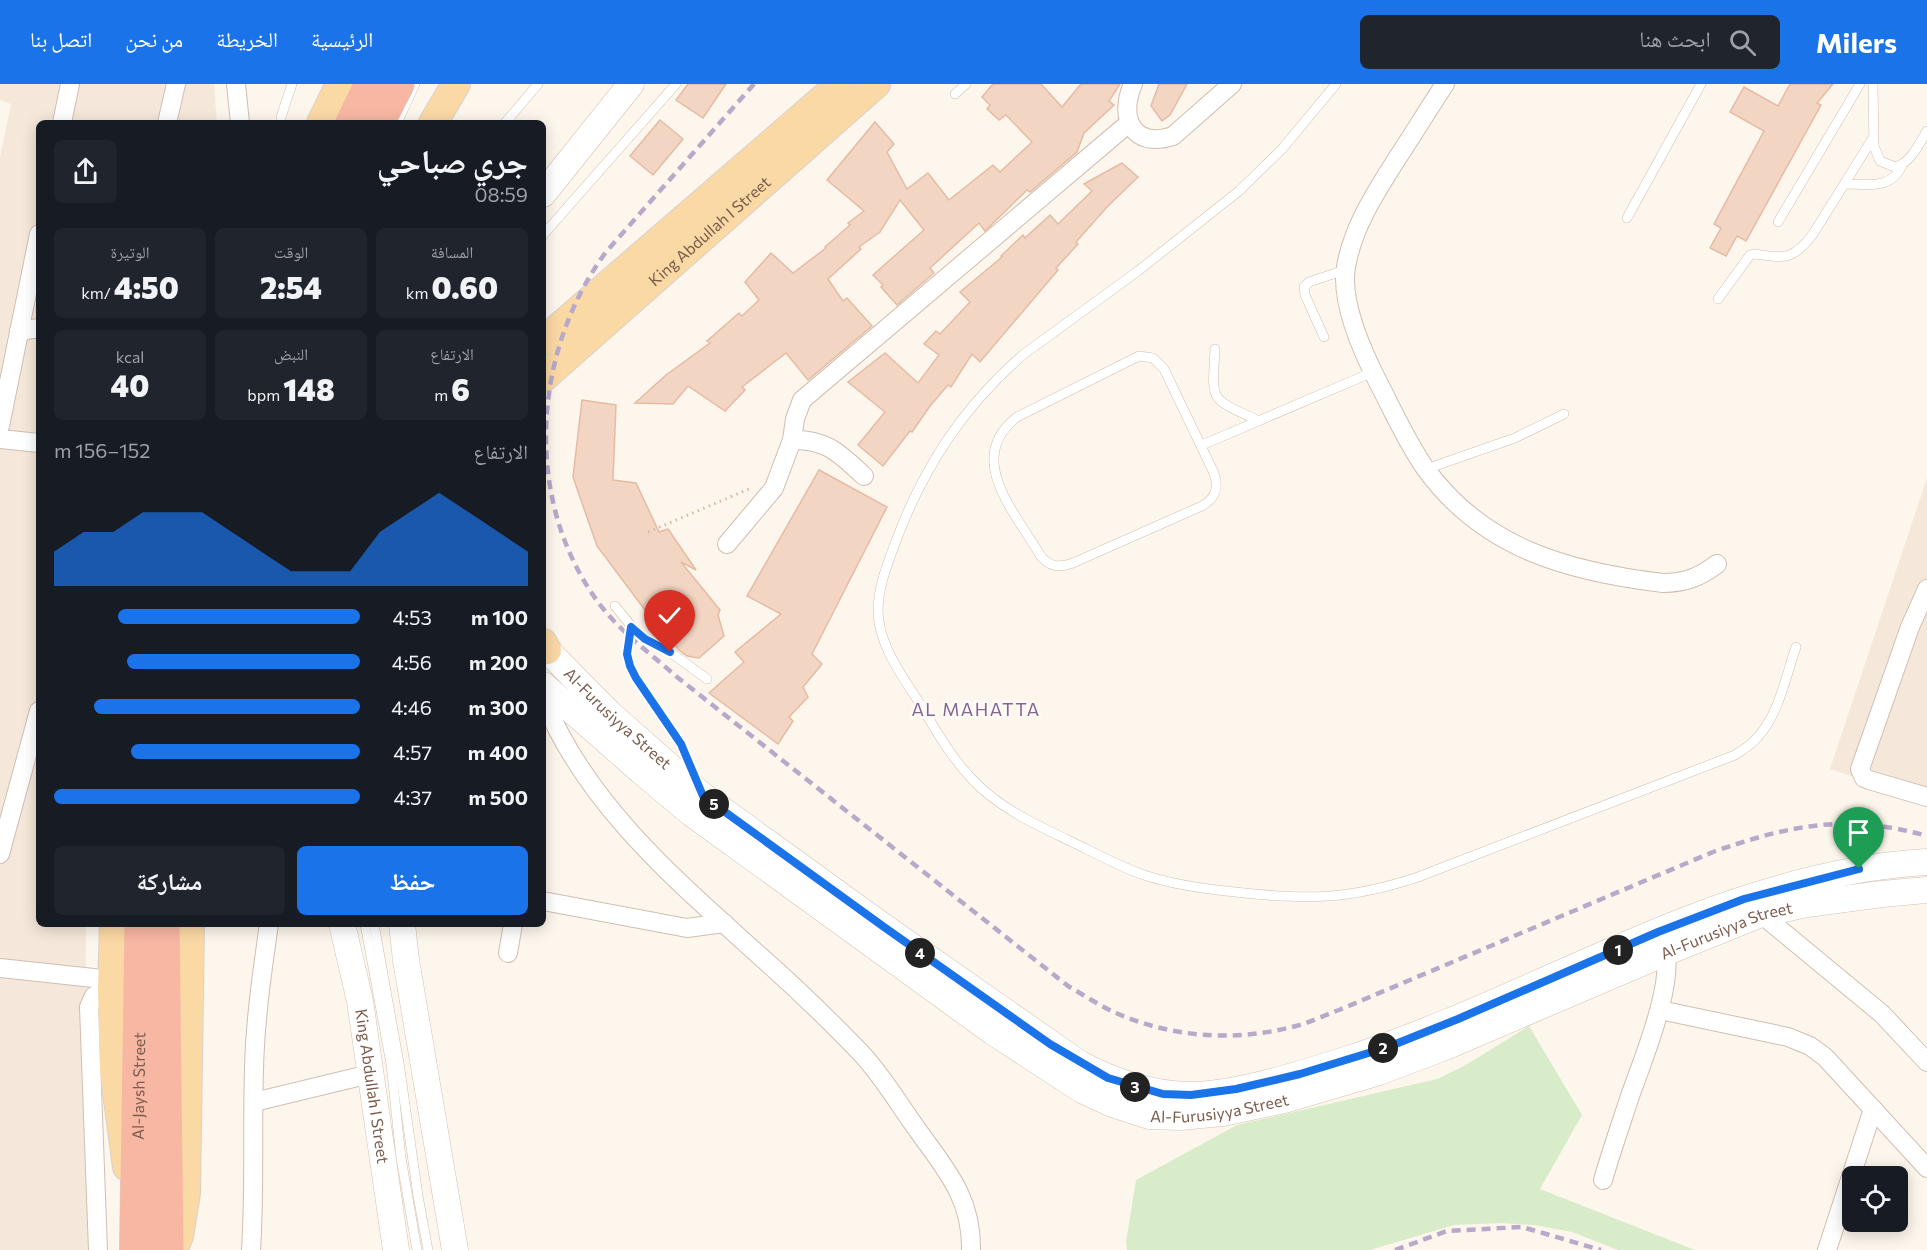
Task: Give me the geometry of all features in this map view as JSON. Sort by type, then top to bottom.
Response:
[{"type":"highway","points":[[353,120],[371,84]]},
{"type":"highway","points":[[380,120],[398,84]]},
{"type":"highway","name":"Al-Jaysh Street","points":[[136,1250],[127,1061],[141,927]]},
{"type":"highway","name":"Al-Jaysh Street","points":[[162,927],[127,1061],[167,1250]]},
{"type":"main road","points":[[322,120],[340,84]]},
{"type":"main road","points":[[435,120],[456,84]]},
{"type":"main road","points":[[546,190],[631,84]]},
{"type":"main road","name":"King Abdullah I Street","points":[[546,338],[840,84]]},
{"type":"main road","name":"King Abdullah I Street","points":[[546,375],[876,84]]},
{"type":"main road","name":"Al-Furusiyya Street","points":[[546,648],[609,713],[703,796],[884,927],[1058,1049],[1108,1078],[1163,1094],[1191,1095],[1236,1089],[1300,1074],[1388,1047],[1663,942],[1761,914],[1807,904],[1927,890]]},
{"type":"main road","name":"Al-Furusiyya Street","points":[[546,688],[691,813],[993,1032],[1082,1090],[1113,1104],[1149,1116],[1180,1117],[1223,1113],[1284,1100],[1379,1072],[1445,1047],[1663,942],[1744,899],[1859,869],[1927,862]]},
{"type":"main road","points":[[114,927],[112,984],[127,1061]]},
{"type":"main road","points":[[173,1250],[186,1193],[190,927]]},
{"type":"main road","name":"King Abdullah I Street","points":[[343,927],[360,1001],[396,1250]]},
{"type":"main road","points":[[402,927],[455,1250]]},
{"type":"street","points":[[63,120],[70,84]]},
{"type":"street","points":[[168,120],[176,84]]},
{"type":"street","points":[[236,84],[240,120]]},
{"type":"street","points":[[1133,84],[1127,98],[1126,111],[1129,123],[1137,133],[1148,139],[1161,140],[1173,136],[1232,84]]},
{"type":"street","points":[[1445,84],[1366,208],[1350,249],[1345,270],[1347,296],[1353,322],[1373,372],[1412,448],[1448,496],[1480,525],[1524,550],[1548,560],[1663,583],[1678,583],[1692,579],[1716,564]]},
{"type":"street","points":[[727,544],[766,498],[779,477],[792,440],[797,409],[810,394],[1129,123]]},
{"type":"street","points":[[0,426],[36,249]]},
{"type":"street","points":[[19,331],[36,328]]},
{"type":"street","points":[[0,439],[36,442]]},
{"type":"street","points":[[792,440],[808,440],[832,448],[864,476]]},
{"type":"street","points":[[1927,589],[1910,627],[1860,769],[1864,778],[1927,797]]},
{"type":"street","points":[[546,706],[569,750],[612,811],[661,865],[812,1005],[872,1066],[958,1188],[967,1215],[971,1250]]},
{"type":"street","points":[[0,854],[6,809],[36,720]]},
{"type":"street","points":[[546,902],[687,928],[724,923]]},
{"type":"street","points":[[1761,914],[1882,1014],[1927,1062]]},
{"type":"street","points":[[251,1250],[254,1206],[256,1017],[269,927]]},
{"type":"street","points":[[508,953],[512,927]]},
{"type":"street","points":[[1603,1180],[1660,1010],[1666,973],[1663,942]]},
{"type":"street","points":[[0,968],[112,984]]},
{"type":"street","points":[[1660,1010],[1788,1037],[1804,1043],[1825,1057],[1927,1168]]},
{"type":"street","points":[[98,1250],[127,1061]]},
{"type":"street","points":[[254,1102],[370,1074]]},
{"type":"street","points":[[1827,1250],[1873,1109]]},
{"type":"lane","points":[[281,117],[292,84]]},
{"type":"lane","points":[[387,120],[403,84]]},
{"type":"lane","points":[[398,120],[415,84]]},
{"type":"lane","points":[[508,120],[538,84]]},
{"type":"lane","points":[[546,232],[676,84]]},
{"type":"lane","points":[[955,94],[966,84]]},
{"type":"lane","points":[[1336,84],[1282,148],[1239,191],[1138,271],[1008,368],[977,401],[943,444],[914,494],[879,588],[878,614],[884,640],[896,664],[941,739],[959,764],[980,787],[1005,807],[1032,823],[1143,874],[1175,884],[1287,898],[1354,895],[1387,888],[1419,877],[1735,755],[1754,741],[1768,724],[1778,703],[1796,647]]},
{"type":"lane","points":[[1628,218],[1701,84]]},
{"type":"lane","points":[[1778,222],[1860,84]]},
{"type":"lane","points":[[1873,84],[1873,138],[1876,154],[1880,161],[1894,167],[1902,165]]},
{"type":"lane","points":[[1845,184],[1881,184],[1894,178],[1927,130]]},
{"type":"lane","points":[[1718,299],[1750,255],[1786,257],[1802,248],[1873,138]]},
{"type":"lane","points":[[1324,337],[1305,295],[1304,287],[1309,282],[1345,270]]},
{"type":"lane","points":[[1215,349],[1213,386],[1216,397],[1224,404],[1259,421]]},
{"type":"lane","points":[[1146,356],[1153,358],[1164,369],[1202,445],[1217,481],[1217,489],[1209,502],[1063,566],[1054,566],[1040,555],[997,482],[992,453],[1005,426],[1017,417],[1132,359],[1146,356]]},
{"type":"lane","points":[[1202,445],[1373,372]]},
{"type":"lane","points":[[1426,469],[1515,438],[1564,414]]},
{"type":"lane","points":[[615,606],[631,627],[645,639],[670,652],[707,679]]},
{"type":"lane","points":[[631,627],[627,654],[630,666],[681,744],[703,796]]},
{"type":"lane","points":[[365,927],[390,1055],[401,1158],[417,1250]]},
{"type":"lane","points":[[375,927],[399,1063],[428,1250]]},
{"type":"path","points":[[648,532],[779,477]]},
{"type":"shaded area","points":[[0,84],[214,84],[217,120],[36,120],[36,927],[86,927],[85,1113],[90,1250],[0,1250],[0,158],[11,104],[0,100]]},
{"type":"shaded area","points":[[1927,478],[1927,801],[1830,769]]},
{"type":"green space","points":[[1529,1026],[1582,1115],[1540,1189],[1695,1250],[1618,1250],[1572,1232],[1534,1225],[1501,1223],[1454,1225],[1370,1250],[1127,1250],[1126,1242],[1136,1180],[1237,1125],[1437,1079],[1464,1066]]},
{"type":"building","points":[[688,84],[726,84],[703,118],[676,100]]},
{"type":"building","points":[[993,84],[1041,84],[1062,107],[1081,84],[1120,84],[1109,101],[1114,105],[1084,133],[1077,152],[1030,192],[1027,190],[985,231],[979,223],[930,268],[934,273],[897,305],[873,275],[924,230],[900,200],[880,232],[859,247],[861,249],[828,279],[843,301],[847,298],[872,326],[808,380],[786,353],[742,387],[745,390],[725,411],[688,386],[673,404],[635,403],[666,375],[710,343],[707,341],[739,313],[742,316],[759,300],[745,282],[771,253],[793,273],[826,248],[850,225],[848,223],[864,211],[827,180],[875,122],[894,144],[887,152],[907,189],[928,173],[949,200],[993,165],[1000,172],[1032,142],[1006,115],[999,120],[987,109],[990,105],[982,97]]},
{"type":"building","points":[[1159,84],[1187,84],[1170,115],[1162,121],[1151,106]]},
{"type":"building","points":[[1790,84],[1833,84],[1817,103],[1821,105],[1746,241],[1737,236],[1726,256],[1710,248],[1721,228],[1714,224],[1764,131],[1730,112],[1744,87],[1778,106]]},
{"type":"building","points":[[660,120],[683,139],[653,175],[630,156]]},
{"type":"building","points":[[1122,163],[1138,177],[1076,242],[1078,244],[1056,268],[1058,270],[980,362],[972,354],[951,387],[948,385],[883,466],[858,445],[885,412],[848,382],[885,353],[918,383],[939,355],[924,344],[936,331],[940,334],[970,302],[960,292],[1002,257],[1023,235],[1025,238],[1050,215],[1058,224],[1092,191],[1084,184]]},
{"type":"building","points":[[582,400],[616,405],[613,480],[636,483],[659,532],[668,529],[696,570],[681,562],[720,610],[718,615],[724,636],[699,658],[687,656],[679,650],[653,612],[648,614],[597,546],[573,477]]},
{"type":"building","points":[[819,470],[887,507],[812,654],[822,664],[803,687],[808,697],[789,717],[793,721],[778,744],[709,693],[744,662],[735,652],[781,614],[747,596]]},
{"type":"railway","points":[[754,84],[606,252],[581,292],[563,335],[551,380],[546,426],[548,473],[557,518],[574,562],[606,613],[625,632],[677,677],[1068,986],[1116,1013],[1160,1028],[1228,1036],[1273,1031],[1302,1024],[1339,1010],[1713,852],[1741,843],[1793,829],[1844,824],[1871,825],[1927,836]]},
{"type":"railway","points":[[1395,1250],[1447,1231],[1522,1227],[1601,1250]]},
{"type":"district","name":"AL MAHATTA","points":[[976,710]]},
{"type":"route","points":[[670,652],[645,639],[631,627],[627,646],[630,666],[681,744],[703,796],[884,927],[1080,1064],[1130,1086],[1163,1094],[1191,1095],[1236,1089],[1300,1074],[1388,1047],[1658,932],[1744,899],[1859,869]]}]
